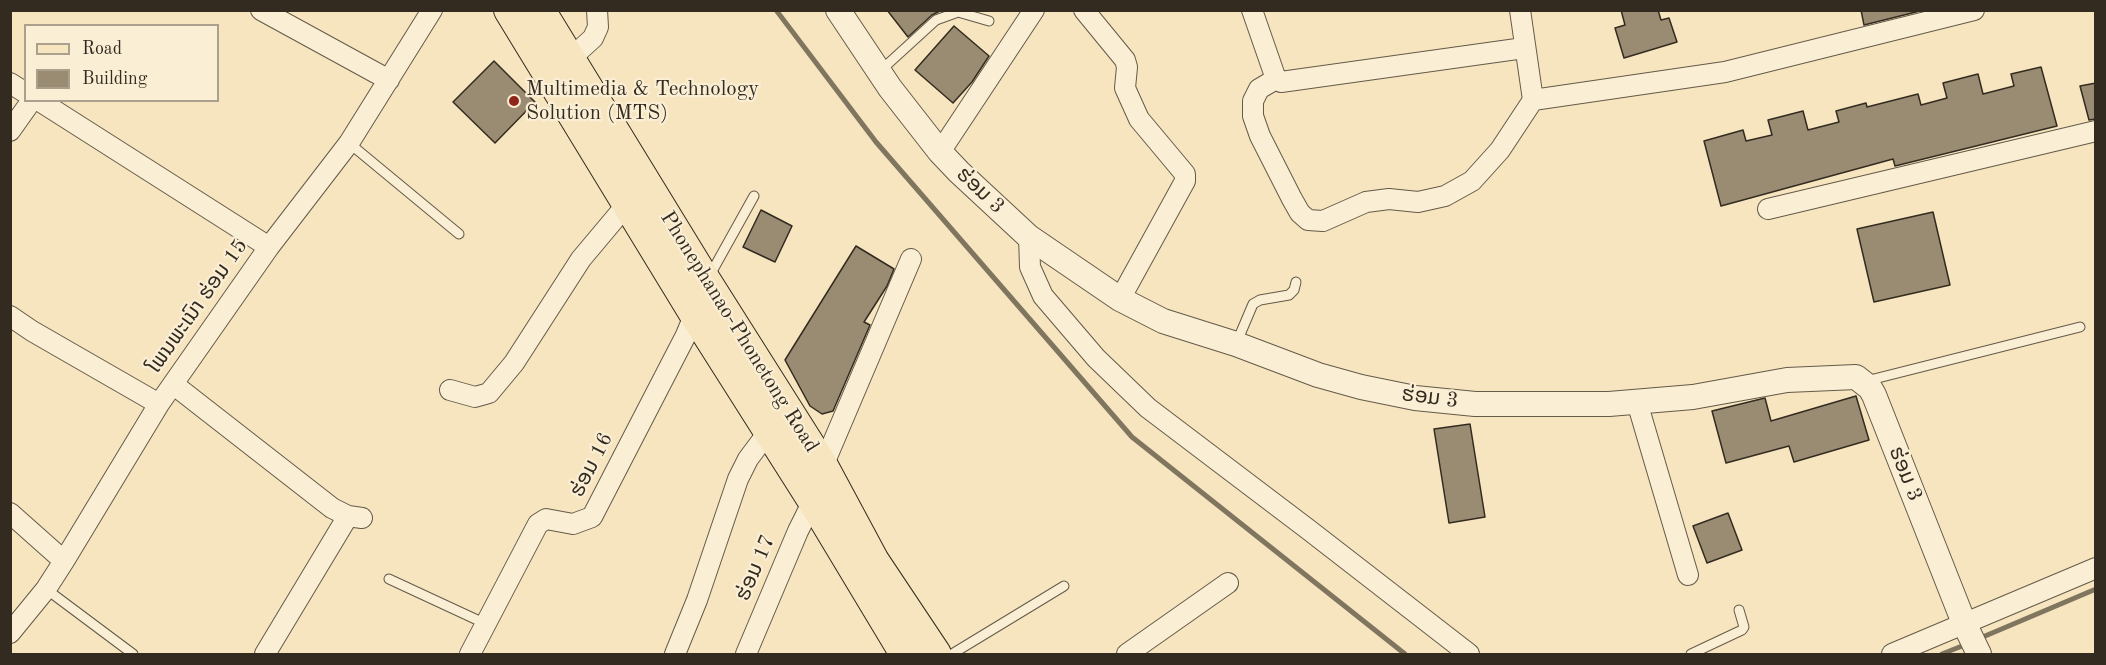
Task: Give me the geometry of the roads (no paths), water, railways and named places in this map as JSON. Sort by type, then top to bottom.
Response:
[{"type":"main road","name":"Phonephanao-Phonetong Road","points":[[509,10],[694,315],[813,501],[936,654]]},
{"type":"main road","name":"Phonephanao-Phonetong Road","points":[[540,10],[706,281],[823,466],[905,654]]},
{"type":"street","points":[[261,10],[389,80]]},
{"type":"street","name":"ໂພນພະເນົາ ຮ່ອມ 15","points":[[10,633],[46,589],[159,404],[269,247],[349,143],[432,10]]},
{"type":"street","points":[[570,59],[592,38],[598,27],[597,10]]},
{"type":"street","name":"ຮ່ອມ 3","points":[[838,10],[879,73],[940,152],[959,172],[1029,237],[1120,299],[1163,321],[1236,344],[1318,375],[1415,398],[1475,404],[1609,404],[1693,398],[1787,380],[1856,376],[1874,394],[1966,627],[1979,654]]},
{"type":"street","points":[[940,152],[1034,10]]},
{"type":"street","points":[[1084,10],[1125,60],[1127,67],[1125,88],[1138,119],[1185,174],[1185,181],[1120,299]]},
{"type":"street","points":[[1252,10],[1276,79],[1281,82],[1524,48]]},
{"type":"street","points":[[1276,79],[1259,89],[1253,101],[1253,116],[1260,136],[1292,199],[1300,213],[1308,220],[1323,221],[1365,202],[1389,199],[1418,202],[1445,196],[1472,181],[1500,150],[1533,100],[1520,10]]},
{"type":"street","points":[[1533,100],[1725,72],[1974,10]]},
{"type":"street","points":[[10,83],[24,92]]},
{"type":"street","points":[[10,131],[31,102]]},
{"type":"street","points":[[41,102],[269,247]]},
{"type":"street","points":[[1768,209],[2096,131]]},
{"type":"street","points":[[450,390],[475,397],[489,393],[514,363],[581,259],[628,203]]},
{"type":"street","points":[[1029,237],[1030,267],[1043,296],[1096,358],[1148,408],[1469,654]]},
{"type":"street","points":[[823,466],[911,259]]},
{"type":"street","name":"ຮ່ອມ 16","points":[[470,654],[538,524],[546,519],[573,524],[592,517],[694,315],[706,281]]},
{"type":"street","points":[[10,316],[159,404]]},
{"type":"street","points":[[173,384],[332,508],[355,517],[265,654]]},
{"type":"street","points":[[1637,402],[1688,575]]},
{"type":"street","points":[[675,654],[697,600],[738,479],[748,459],[769,431]]},
{"type":"street","name":"ຮ່ອມ 17","points":[[746,654],[813,501]]},
{"type":"street","points":[[10,513],[64,561]]},
{"type":"street","points":[[1892,654],[1966,627],[2096,568]]},
{"type":"street","points":[[1127,654],[1228,583]]},
{"type":"lane","points":[[879,73],[936,20],[958,12],[989,21]]},
{"type":"lane","points":[[349,143],[459,234]]},
{"type":"lane","points":[[706,281],[754,196]]},
{"type":"lane","points":[[1236,344],[1252,304],[1260,300],[1289,295],[1294,290],[1296,282]]},
{"type":"lane","points":[[1864,382],[2080,327]]},
{"type":"lane","points":[[389,579],[486,624]]},
{"type":"lane","points":[[952,654],[1064,586]]},
{"type":"lane","points":[[46,589],[133,654]]},
{"type":"lane","points":[[1691,654],[1742,630],[1744,627],[1739,610]]},
{"type":"waterway","points":[[776,10],[876,142],[1132,437],[1405,654]]},
{"type":"waterway","points":[[1978,639],[2096,589]]},
{"type":"waterway","points":[[1942,654],[1967,644]]},
{"type":"place","name":"Multimedia & Technology Solution (MTS)","points":[[514,101]]}]
